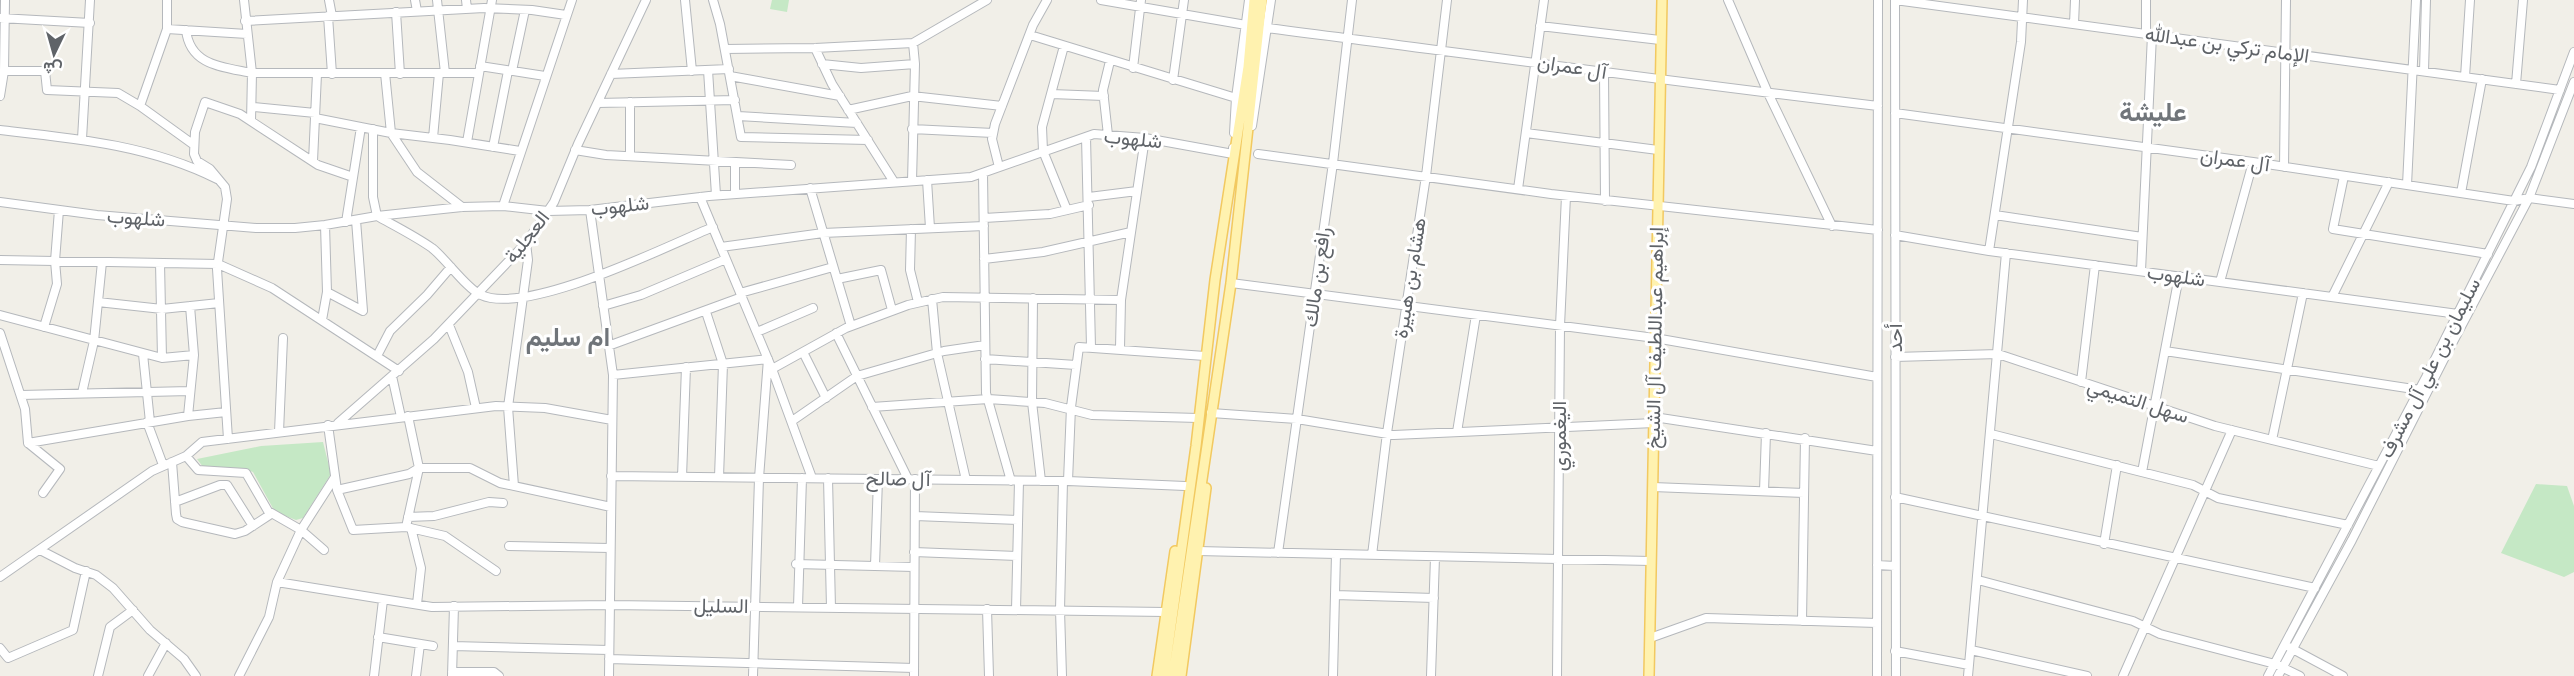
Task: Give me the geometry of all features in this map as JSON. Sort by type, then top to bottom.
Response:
[{"type":"main road","points":[[1181,676],[1209,465],[1211,413],[1231,283],[1247,151],[1254,0]]},
{"type":"main road","points":[[1157,676],[1191,442],[1198,418],[1233,154],[1252,68],[1262,0]]},
{"type":"main road","name":"إبراهيم عبداللطيف آل الشيخ","points":[[1649,676],[1662,0]]},
{"type":"main road","points":[[1164,676],[1201,446],[1211,413]]},
{"type":"main road","points":[[1173,676],[1201,446],[1198,418]]},
{"type":"street","points":[[0,96],[4,70],[5,0]]},
{"type":"street","points":[[82,139],[90,0]]},
{"type":"street","points":[[140,106],[167,28],[167,0]]},
{"type":"street","points":[[244,0],[252,73],[251,121]]},
{"type":"street","points":[[329,0],[332,74]]},
{"type":"street","points":[[416,0],[417,11]]},
{"type":"street","points":[[433,138],[442,73],[436,0]]},
{"type":"street","points":[[466,0],[467,9]]},
{"type":"street","points":[[503,206],[572,0]]},
{"type":"street","name":"العجلية","points":[[337,424],[448,325],[526,243],[554,202],[575,150],[646,0]]},
{"type":"street","points":[[685,0],[692,71]]},
{"type":"street","points":[[713,0],[730,72],[741,137],[867,140]]},
{"type":"street","points":[[725,49],[814,48],[913,43],[987,0]]},
{"type":"street","points":[[999,167],[992,139],[993,132],[1030,35],[1047,0]]},
{"type":"street","points":[[1101,0],[1141,3],[1183,14],[1246,25]]},
{"type":"street","points":[[1173,80],[1184,0]]},
{"type":"street","points":[[1233,154],[1236,98],[1249,0]]},
{"type":"street","points":[[1247,151],[1257,99],[1270,0]]},
{"type":"street","name":"رافع بن مالك","points":[[1278,553],[1333,163],[1352,0]]},
{"type":"street","name":"هشام بن هبيرة","points":[[1372,555],[1387,433],[1426,176],[1447,0]]},
{"type":"street","points":[[1518,189],[1544,0]]},
{"type":"street","points":[[1728,0],[1768,93],[1832,226]]},
{"type":"street","name":"أحد","points":[[1877,676],[1878,0]]},
{"type":"street","name":"أحد","points":[[1895,0],[1896,676]]},
{"type":"street","name":"الإمام تركي بن عبدالله","points":[[1895,0],[1955,4],[2024,18],[2560,90]]},
{"type":"street","points":[[1989,251],[2024,18],[2023,0]]},
{"type":"street","points":[[2074,24],[2075,0]]},
{"type":"street","points":[[2141,271],[2149,34],[2146,0]]},
{"type":"street","points":[[2284,166],[2286,0]]},
{"type":"street","points":[[2407,185],[2416,0]]},
{"type":"street","points":[[2424,71],[2426,0]]},
{"type":"street","points":[[2465,77],[2470,0]]},
{"type":"street","points":[[2516,84],[2523,0]]},
{"type":"street","points":[[1133,68],[1141,3]]},
{"type":"street","points":[[245,21],[467,9],[491,4],[566,15]]},
{"type":"street","points":[[467,142],[491,4]]},
{"type":"street","points":[[493,147],[525,10]]},
{"type":"street","points":[[396,12],[400,74]]},
{"type":"street","points":[[3,18],[90,23]]},
{"type":"street","points":[[1540,26],[1660,40]]},
{"type":"street","points":[[167,28],[247,34]]},
{"type":"street","name":"آل عمران","points":[[1267,28],[1535,62],[1660,81],[1878,106]]},
{"type":"street","points":[[186,30],[187,41],[197,58],[221,67],[252,73],[400,74],[479,70],[510,71],[545,76]]},
{"type":"street","points":[[1030,35],[1236,98]]},
{"type":"street","points":[[912,181],[912,96],[915,64],[913,43]]},
{"type":"street","points":[[1064,46],[1042,127],[1042,151],[1067,210]]},
{"type":"street","points":[[814,48],[848,110],[894,182]]},
{"type":"street","name":"سليمان بن علي آل مشرف","points":[[2289,647],[2315,588],[2420,390],[2531,167],[2574,52]]},
{"type":"street","points":[[1108,135],[1103,90],[1110,61]]},
{"type":"street","points":[[822,64],[861,68],[915,64]]},
{"type":"street","points":[[4,70],[45,72],[47,90],[118,93],[194,145]]},
{"type":"street","points":[[611,74],[708,70],[730,72],[840,96]]},
{"type":"street","points":[[708,70],[716,161],[716,195]]},
{"type":"street","points":[[1604,72],[1605,201]]},
{"type":"street","points":[[313,161],[317,74]]},
{"type":"street","points":[[385,74],[391,133],[417,172],[462,207]]},
{"type":"street","points":[[2461,193],[2482,79]]},
{"type":"street","name":"سليمان بن علي آل مشرف","points":[[2268,676],[2279,665],[2352,540],[2529,198],[2574,82]]},
{"type":"street","points":[[1051,94],[1104,96]]},
{"type":"street","points":[[848,110],[912,96],[1002,106]]},
{"type":"street","points":[[597,103],[735,100]]},
{"type":"street","points":[[228,439],[218,264],[227,199],[225,187],[210,169],[197,161],[194,154],[195,132],[205,102],[240,114],[318,165],[353,177]]},
{"type":"street","points":[[630,102],[630,156]]},
{"type":"street","points":[[252,107],[315,115],[391,133],[520,151]]},
{"type":"street","name":"آل عمران","points":[[1895,113],[2284,166],[2514,201],[2529,198],[2574,204]]},
{"type":"street","points":[[738,117],[857,123]]},
{"type":"street","points":[[346,222],[361,127]]},
{"type":"street","points":[[373,129],[373,197],[377,216],[431,248],[479,294],[498,301],[522,298],[599,277],[713,227]]},
{"type":"street","points":[[912,129],[993,132]]},
{"type":"street","points":[[0,130],[82,139],[163,158],[220,181]]},
{"type":"street","points":[[1526,132],[1658,150]]},
{"type":"street","name":"شلهوب","points":[[0,202],[97,215],[286,228],[462,207],[503,206],[548,211],[590,210],[716,195],[971,177],[1094,134],[1145,138],[1233,154]]},
{"type":"street","points":[[1086,137],[1091,347]]},
{"type":"street","points":[[1120,348],[1121,300],[1145,138]]},
{"type":"street","points":[[575,150],[630,156],[791,165]]},
{"type":"street","points":[[1258,154],[1605,201],[1878,230]]},
{"type":"street","points":[[735,162],[735,194]]},
{"type":"street","points":[[2220,282],[2253,162]]},
{"type":"street","points":[[983,173],[985,359],[988,399],[1015,481],[1018,520],[1016,610]]},
{"type":"street","points":[[2344,176],[2333,229],[2488,254]]},
{"type":"street","points":[[927,180],[930,228]]},
{"type":"street","points":[[2332,297],[2389,182]]},
{"type":"street","points":[[810,188],[851,326]]},
{"type":"street","points":[[721,247],[823,233],[930,228],[1050,214],[1089,201],[1137,191]]},
{"type":"street","name":"اليغموري","points":[[1557,676],[1560,326],[1566,196]]},
{"type":"street","points":[[700,197],[772,369],[812,478]]},
{"type":"street","points":[[44,327],[57,284],[55,261],[59,210]]},
{"type":"street","points":[[590,210],[612,375],[609,676]]},
{"type":"street","points":[[1995,215],[2142,237]]},
{"type":"street","points":[[327,292],[363,311],[356,220]]},
{"type":"street","points":[[322,320],[327,292],[325,225]]},
{"type":"street","points":[[911,229],[910,270],[918,302]]},
{"type":"street","points":[[984,259],[1043,252],[1131,232]]},
{"type":"street","name":"شلهوب","points":[[1895,235],[1989,251],[2458,314]]},
{"type":"street","points":[[514,486],[508,407],[528,260],[526,243]]},
{"type":"street","points":[[1968,676],[2007,253]]},
{"type":"street","points":[[603,306],[641,295],[726,259]]},
{"type":"street","points":[[0,260],[218,264],[261,281],[377,356],[395,374],[419,468],[408,517],[408,527],[421,568],[417,604]]},
{"type":"street","points":[[82,393],[94,341],[102,262]]},
{"type":"street","points":[[160,263],[162,358]]},
{"type":"street","points":[[2081,382],[2096,265]]},
{"type":"street","points":[[377,356],[390,331],[427,295],[451,267]]},
{"type":"street","points":[[608,346],[706,312],[741,295],[833,267]]},
{"type":"street","points":[[837,279],[881,270],[892,310]]},
{"type":"street","points":[[2142,472],[2179,276]]},
{"type":"street","points":[[1231,283],[1655,338],[1877,377]]},
{"type":"street","points":[[2272,440],[2303,293]]},
{"type":"street","points":[[772,369],[851,326],[892,310],[932,299],[985,297],[1121,300]]},
{"type":"street","points":[[1034,298],[1032,402],[1041,481]]},
{"type":"street","points":[[932,299],[937,353],[966,480]]},
{"type":"street","points":[[98,302],[162,309],[219,303]]},
{"type":"street","points":[[188,416],[194,355],[190,306]]},
{"type":"street","points":[[757,332],[813,308]]},
{"type":"street","points":[[706,312],[723,364],[719,477]]},
{"type":"street","points":[[0,315],[162,358],[194,355]]},
{"type":"street","points":[[1457,432],[1476,315]]},
{"type":"street","points":[[448,325],[468,372],[476,408]]},
{"type":"street","points":[[0,333],[21,395],[28,443],[60,469],[43,493]]},
{"type":"street","points":[[609,659],[914,672],[915,516],[911,479],[836,333]]},
{"type":"street","points":[[279,432],[283,338]]},
{"type":"street","points":[[792,421],[857,376],[937,353],[985,345]]},
{"type":"street","points":[[1062,676],[1060,610],[1065,481],[1079,347],[1120,348],[1206,356]]},
{"type":"street","points":[[2165,351],[2420,390]]},
{"type":"street","points":[[802,352],[826,398]]},
{"type":"street","points":[[143,354],[148,422],[162,465]]},
{"type":"street","name":"سهل التميمي","points":[[1895,357],[1998,354],[2154,407],[2232,430],[2379,466]]},
{"type":"street","points":[[612,375],[768,359]]},
{"type":"street","points":[[753,676],[759,478],[768,359]]},
{"type":"street","points":[[985,359],[1076,365]]},
{"type":"street","points":[[682,477],[686,367]]},
{"type":"street","points":[[21,395],[190,391]]},
{"type":"street","points":[[872,407],[988,399],[1032,402],[1071,408],[1092,415],[1198,418]]},
{"type":"street","points":[[0,577],[162,465],[186,456],[202,442],[476,408],[545,408],[612,420]]},
{"type":"street","points":[[28,443],[148,422],[226,412]]},
{"type":"street","points":[[1211,413],[1297,419],[1387,433],[1559,428],[1654,420],[1805,438],[1877,451]]},
{"type":"street","points":[[328,425],[337,490],[354,530],[408,527],[446,536],[496,571]]},
{"type":"street","points":[[2123,676],[2232,430]]},
{"type":"street","points":[[1764,491],[1766,433]]},
{"type":"street","points":[[1991,434],[2193,485],[2218,498],[2348,525]]},
{"type":"street","points":[[1802,621],[1805,438]]},
{"type":"street","points":[[186,456],[198,470],[246,473],[271,514],[301,530],[324,550]]},
{"type":"street","points":[[172,462],[177,519],[235,534],[271,514]]},
{"type":"street","points":[[2104,543],[2117,465]]},
{"type":"street","points":[[337,490],[409,474],[419,468],[470,468],[500,483],[611,507]]},
{"type":"street","name":"آل صالح","points":[[611,476],[1065,481],[1185,486]]},
{"type":"street","points":[[239,676],[269,616],[277,582],[301,530],[335,477]]},
{"type":"street","points":[[798,607],[802,478]]},
{"type":"street","points":[[828,478],[831,608]]},
{"type":"street","points":[[875,566],[878,479]]},
{"type":"street","points":[[175,502],[220,485],[227,485],[253,526]]},
{"type":"street","points":[[1653,487],[1804,493]]},
{"type":"street","points":[[1895,497],[2315,588]]},
{"type":"street","points":[[408,517],[434,516],[489,501],[503,503]]},
{"type":"street","points":[[915,516],[1018,520]]},
{"type":"street","points":[[509,546],[610,548]]},
{"type":"street","points":[[40,550],[96,575],[113,588],[184,659],[196,676]]},
{"type":"street","points":[[1198,551],[1651,561]]},
{"type":"street","points":[[914,552],[1017,556]]},
{"type":"street","points":[[1333,676],[1336,554]]},
{"type":"street","points":[[1431,676],[1435,557]]},
{"type":"street","points":[[798,564],[914,567]]},
{"type":"street","points":[[1877,565],[1895,566]]},
{"type":"street","points":[[0,648],[8,658],[73,630],[86,571]]},
{"type":"street","points":[[1978,580],[2117,616],[2169,637],[2279,665],[2300,676]]},
{"type":"street","name":"السليل","points":[[277,582],[383,600],[454,606],[610,605],[1166,612]]},
{"type":"street","points":[[1335,595],[1434,598]]},
{"type":"street","points":[[374,676],[383,600]]},
{"type":"street","points":[[454,606],[452,674],[494,672],[499,676]]},
{"type":"street","points":[[987,609],[989,676]]},
{"type":"street","points":[[98,676],[110,627],[133,610]]},
{"type":"street","points":[[1650,638],[1706,618],[1877,623]]},
{"type":"street","points":[[378,638],[433,646]]},
{"type":"street","points":[[148,676],[166,643]]},
{"type":"street","points":[[416,676],[420,644]]},
{"type":"street","points":[[453,646],[609,650]]},
{"type":"street","points":[[2289,647],[2343,676]]},
{"type":"street","points":[[1971,650],[2087,676]]},
{"type":"street","points":[[1896,651],[1969,665]]},
{"type":"street","name":"سليمان بن علي آل مشرف","points":[[2278,676],[2279,665]]},
{"type":"green space","points":[[772,0],[789,0],[787,12],[770,9]]},
{"type":"green space","points":[[323,442],[331,474],[303,518],[296,520],[275,512],[253,472],[241,468],[203,467],[197,459],[261,446]]},
{"type":"green space","points":[[2536,484],[2567,486],[2574,506],[2574,572],[2564,577],[2501,553]]},
{"type":"district","name":"عليشة","points":[[2153,112]]},
{"type":"district","name":"ام سليم","points":[[568,337]]}]
